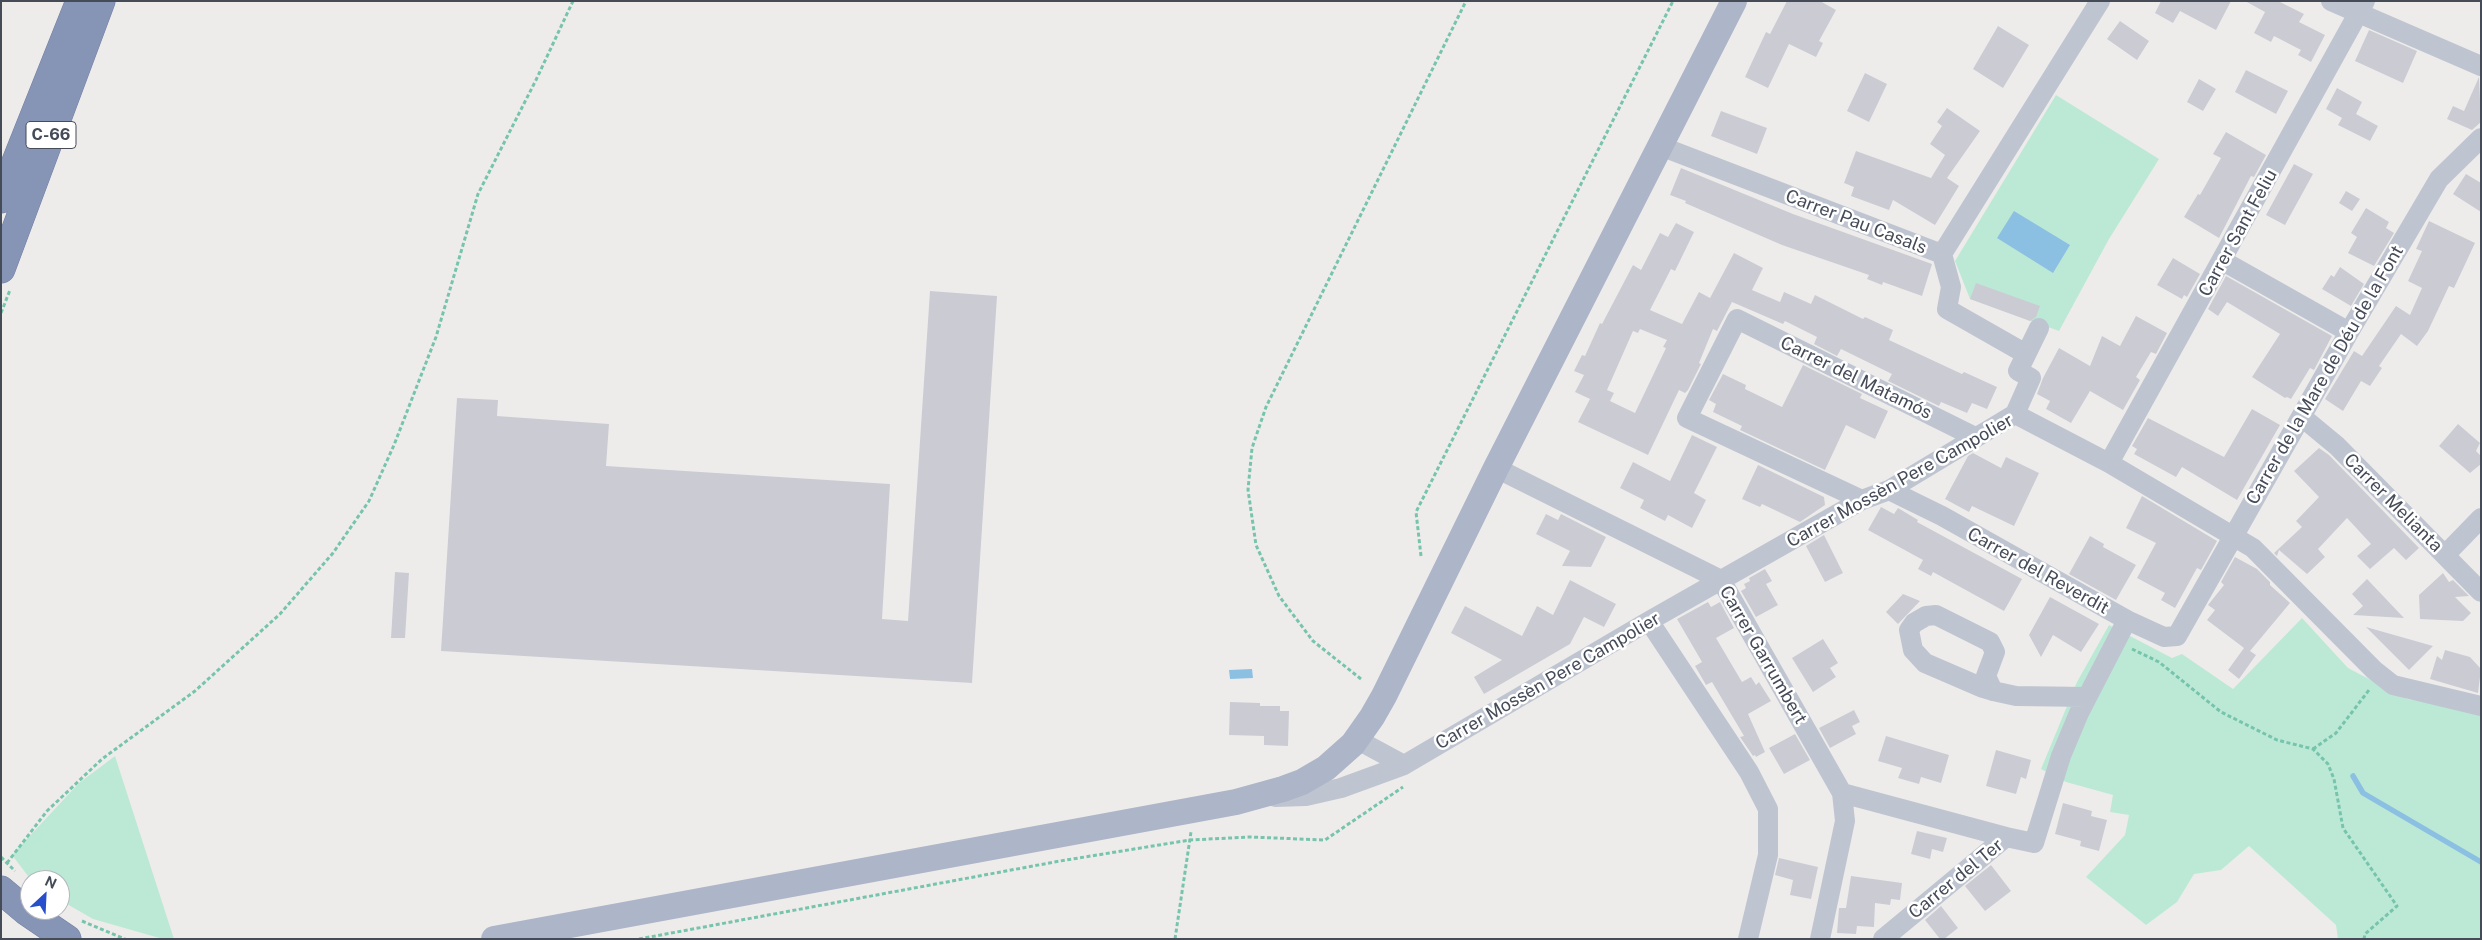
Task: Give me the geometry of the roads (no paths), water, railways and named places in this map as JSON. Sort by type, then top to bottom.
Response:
[{"type":"highway","name":"C-66","points":[[1,199],[80,1]]},
{"type":"highway","name":"C-66","points":[[1,269],[101,1]]},
{"type":"highway","points":[[1,890],[26,911],[70,927]]},
{"type":"main road","points":[[494,939],[1255,798],[1302,782],[1326,768],[1356,739],[1384,696],[1496,468],[1734,1]]},
{"type":"street","name":"Carrer Pau Casals","points":[[1660,146],[1942,254],[2100,1]]},
{"type":"street","points":[[2331,1],[2362,7],[2481,66]]},
{"type":"street","name":"Carrer Sant Feliu","points":[[2110,463],[2362,7]]},
{"type":"street","name":"Carrer de la Mare de Déu de la Font","points":[[2185,624],[2348,332],[2439,179],[2481,138]]},
{"type":"street","points":[[1942,254],[1951,287],[1947,309],[2026,354]]},
{"type":"street","points":[[2223,261],[2348,332]]},
{"type":"street","name":"Carrer del Matamós","points":[[1862,500],[1687,418],[1737,319],[1975,437]]},
{"type":"street","points":[[2016,414],[2031,378],[2018,371],[2039,328]]},
{"type":"street","name":"Carrer Mossèn Pere Campolier","points":[[1255,798],[1306,796],[1353,784],[1404,765],[1721,580],[1862,500],[1889,490],[2016,414],[2110,463],[2253,548],[2388,681],[2408,689],[2481,706]]},
{"type":"street","name":"Carrer Melianta","points":[[2302,417],[2337,446],[2481,592]]},
{"type":"street","name":"Carrer Garrumbert","points":[[1496,468],[1721,580],[1842,793],[1845,821],[1820,939]]},
{"type":"street","name":"Carrer del Reverdit","points":[[1889,490],[1942,516],[2127,620],[2164,637],[2177,636],[2185,624]]},
{"type":"street","points":[[2445,555],[2481,518]]},
{"type":"street","points":[[1993,691],[1986,676],[1995,652],[1990,642],[1936,615],[1926,616],[1914,623],[1909,630],[1913,650],[1925,662],[1993,691],[2016,696],[2087,697],[2127,620]]},
{"type":"street","points":[[1650,621],[1749,772],[1768,809],[1768,855],[1748,939]]},
{"type":"street","name":"Carrer del Ter","points":[[1883,939],[2006,837],[2034,843],[2061,756],[2087,697]]},
{"type":"street","points":[[1356,739],[1404,765]]},
{"type":"street","points":[[1336,759],[1353,784]]},
{"type":"street","points":[[1842,793],[2006,837]]},
{"type":"water","points":[[2014,211],[2070,245],[2053,273],[1997,238]]},
{"type":"water","points":[[1252,669],[1253,678],[1230,679],[1229,670]]},
{"type":"waterway","points":[[2353,776],[2363,793],[2481,862]]}]
